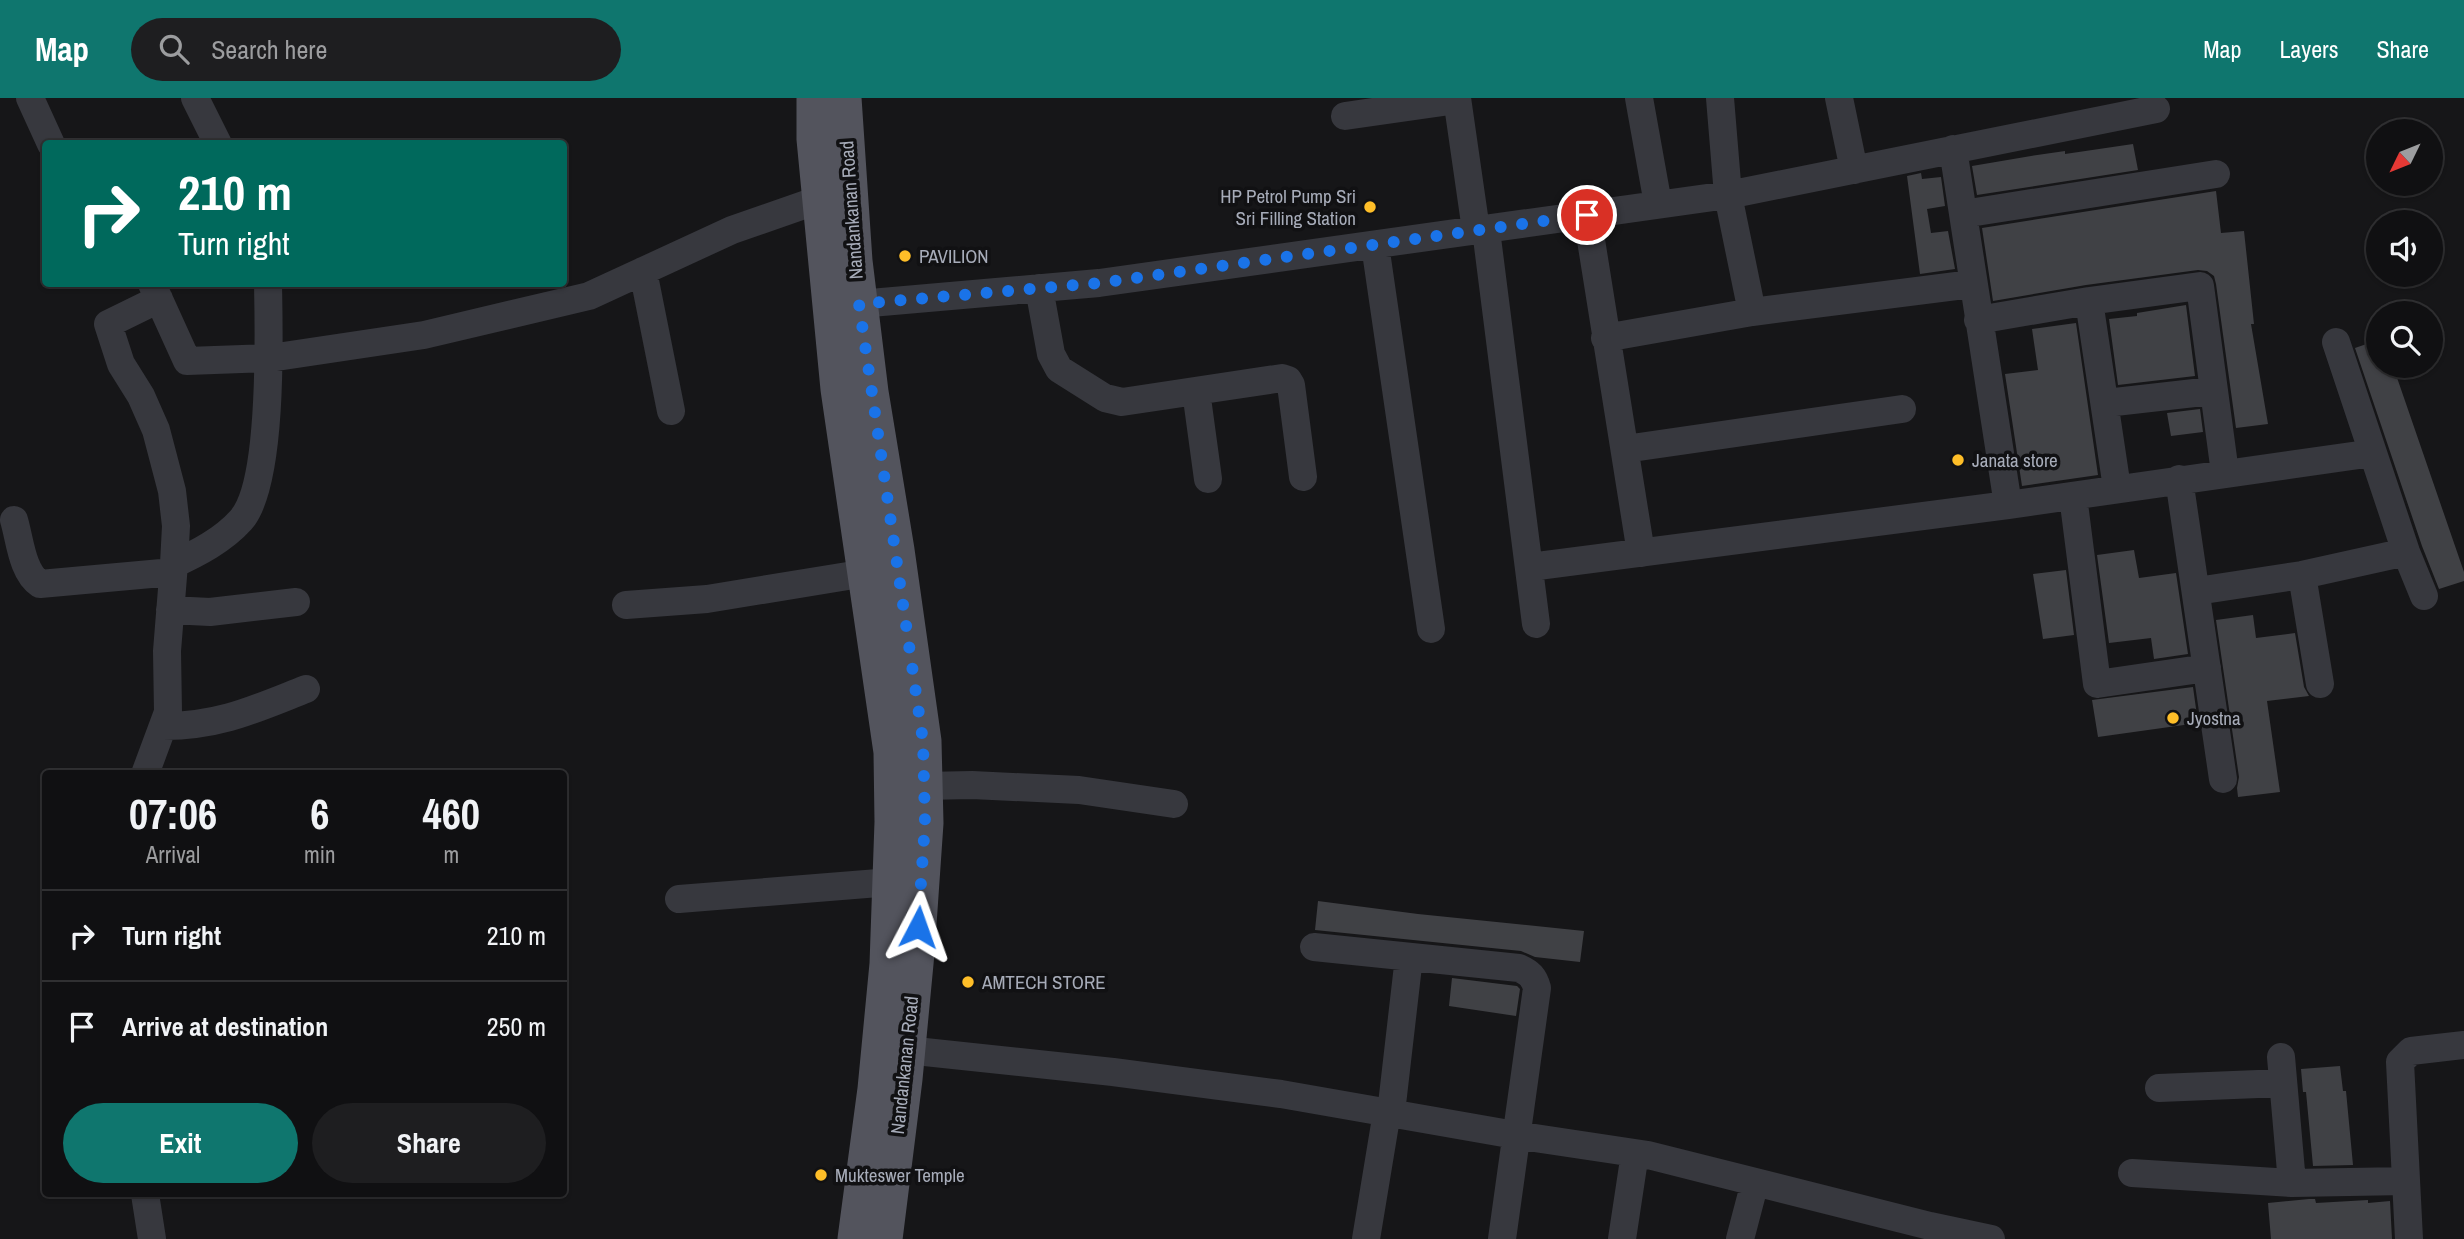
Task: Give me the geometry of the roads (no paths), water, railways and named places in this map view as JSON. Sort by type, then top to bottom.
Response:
[{"type":"main road","name":"Nandankanan Road","points":[[815,98],[815,139],[821,199],[923,741],[925,823],[906,1050],[884,1239]]},
{"type":"main road","name":"Nandankanan Road","points":[[843,98],[853,261],[859,304],[853,374],[866,573],[892,752],[893,822],[888,964],[856,1239]]},
{"type":"street","points":[[30,98],[49,140]]},
{"type":"street","points":[[195,98],[216,140]]},
{"type":"street","points":[[1639,98],[1657,204]]},
{"type":"street","points":[[1720,98],[1728,195],[1752,312]]},
{"type":"street","points":[[1839,98],[1854,170]]},
{"type":"street","points":[[1345,116],[1457,99],[1481,230],[1536,624]]},
{"type":"street","points":[[859,304],[1099,283],[1728,195],[2156,109]]},
{"type":"street","points":[[1953,149],[2008,505]]},
{"type":"street","points":[[1963,214],[2216,174]]},
{"type":"street","points":[[147,770],[164,726],[169,700],[167,651],[176,526],[172,491],[156,430],[141,396],[121,363],[108,324],[156,291],[187,362],[270,358],[424,335],[589,296],[732,230],[821,199]]},
{"type":"street","points":[[1587,215],[1641,553]]},
{"type":"street","points":[[1375,245],[1432,629]]},
{"type":"street","points":[[643,271],[671,411]]},
{"type":"street","points":[[1605,338],[1752,312],[1972,285]]},
{"type":"street","points":[[1979,320],[2088,301],[2200,286],[2225,473]]},
{"type":"street","points":[[14,520],[28,570],[40,584],[173,568],[220,538],[241,520],[251,505],[263,452],[270,358],[268,287]]},
{"type":"street","points":[[1039,288],[1051,354],[1059,369],[1113,400],[1122,402],[1282,378],[1288,380],[1291,385],[1303,477]]},
{"type":"street","points":[[2088,301],[2106,403],[2117,488]]},
{"type":"street","points":[[2336,342],[2406,552],[2424,596]]},
{"type":"street","points":[[1196,391],[1208,479]]},
{"type":"street","points":[[2106,403],[2213,391]]},
{"type":"street","points":[[1625,449],[1902,409]]},
{"type":"street","points":[[1530,567],[2008,505],[2373,453]]},
{"type":"street","points":[[2179,479],[2224,779]]},
{"type":"street","points":[[2073,496],[2097,684],[2207,668]]},
{"type":"street","points":[[2196,591],[2302,575],[2406,552]]},
{"type":"street","points":[[626,605],[707,599],[866,573]]},
{"type":"street","points":[[2302,575],[2320,684]]},
{"type":"street","points":[[170,610],[210,612],[296,603]]},
{"type":"street","points":[[164,726],[212,723],[306,688]]},
{"type":"street","points":[[924,786],[972,785],[1079,790],[1174,804]]},
{"type":"street","points":[[679,899],[891,882]]},
{"type":"street","points":[[1314,947],[1519,968],[1534,979],[1537,988],[1502,1239]]},
{"type":"street","points":[[1366,1239],[1389,1112],[1409,957]]},
{"type":"street","points":[[2409,1239],[2400,1062],[2411,1051],[2464,1045]]},
{"type":"street","points":[[906,1050],[1113,1072],[1282,1094],[1635,1153],[1991,1239]]},
{"type":"street","points":[[2159,1088],[2282,1070],[2292,1183]]},
{"type":"street","points":[[1622,1239],[1635,1153]]},
{"type":"street","points":[[2132,1173],[2292,1183],[2406,1181]]},
{"type":"street","points":[[1740,1239],[1755,1182]]},
{"type":"street","points":[[145,1197],[152,1239]]},
{"type":"place","name":"HP Petrol Pump Sri Sri Filling Station","points":[[1370,207]]},
{"type":"place","name":"PAVILION","points":[[905,256]]},
{"type":"place","name":"Janata store","points":[[1958,460]]},
{"type":"place","name":"Jyostna","points":[[2173,718]]},
{"type":"place","name":"AMTECH STORE","points":[[968,982]]},
{"type":"place","name":"Mukteswer Temple","points":[[821,1175]]}]
